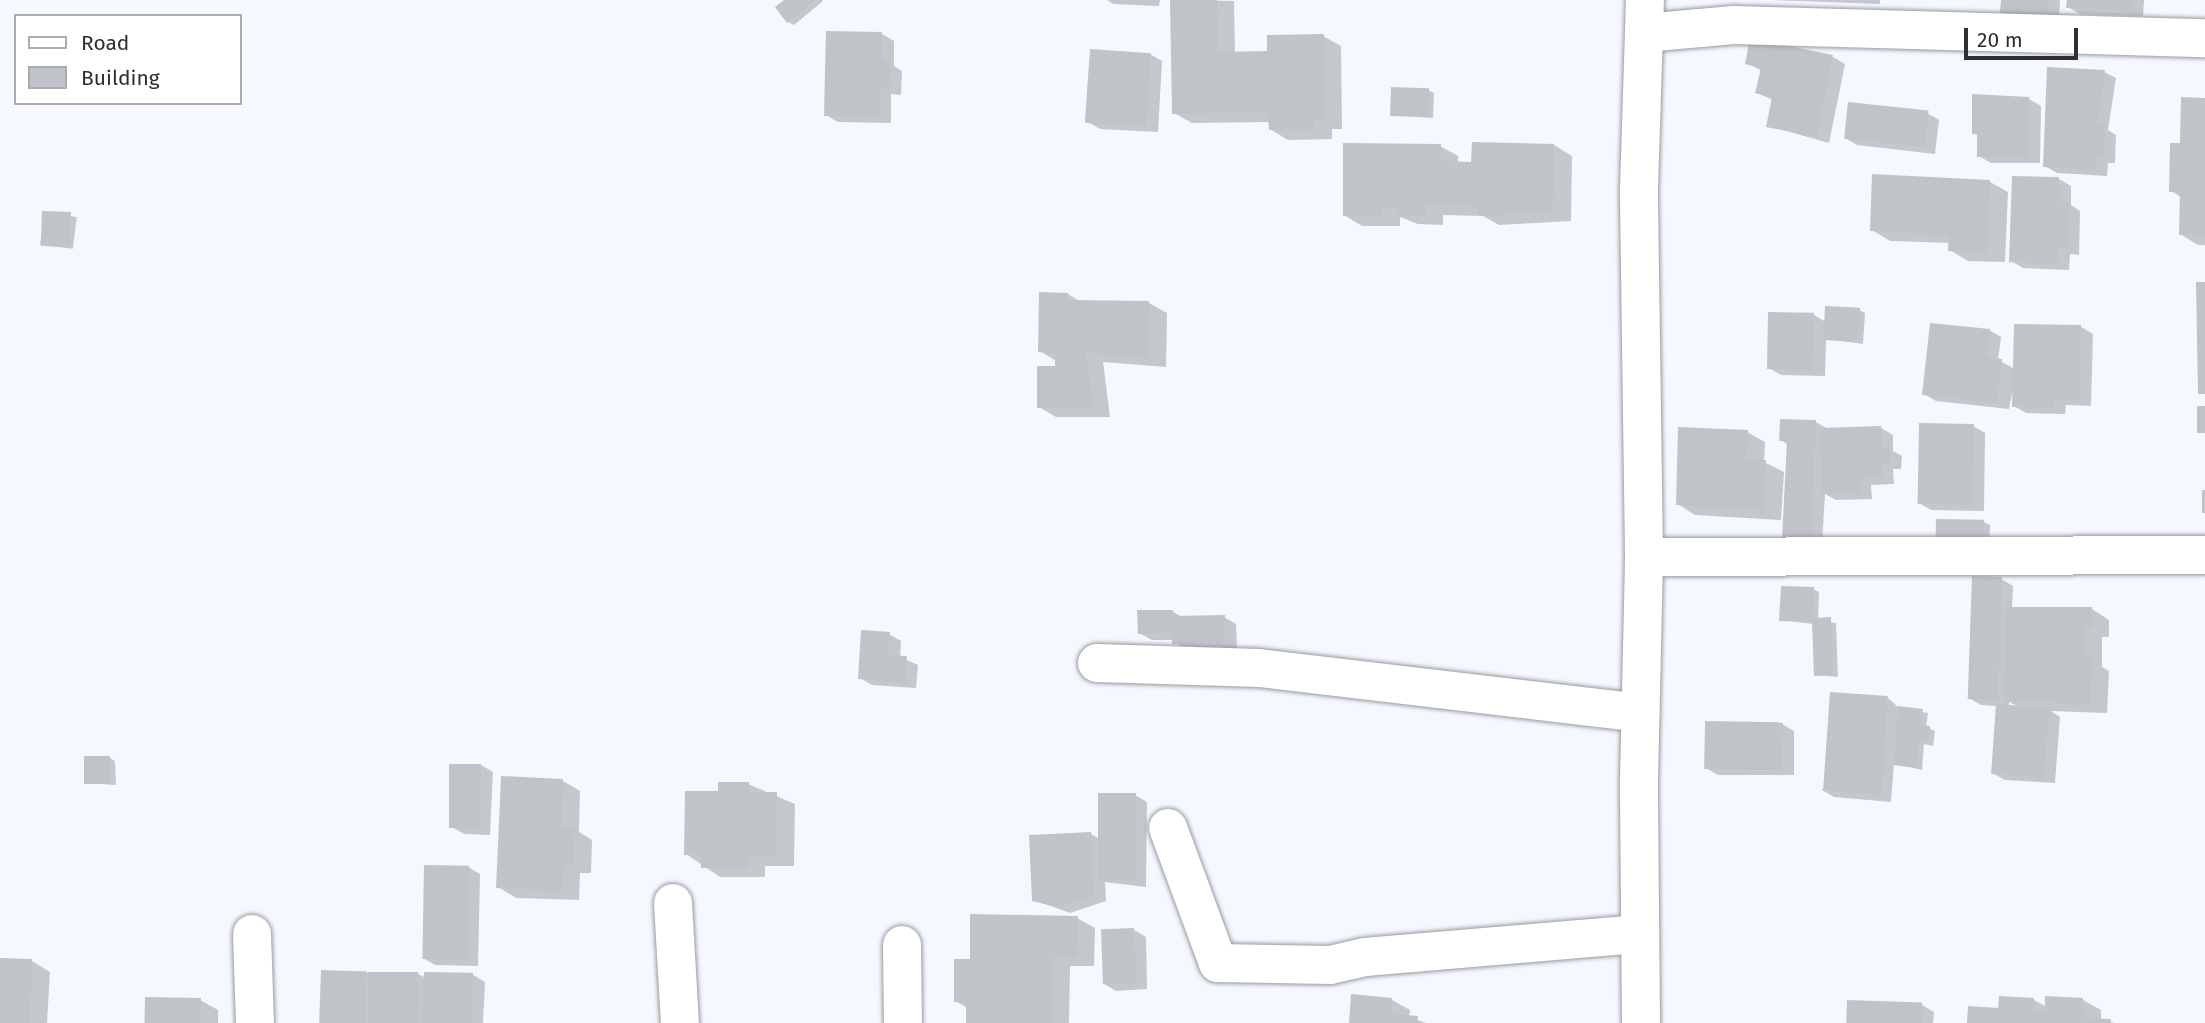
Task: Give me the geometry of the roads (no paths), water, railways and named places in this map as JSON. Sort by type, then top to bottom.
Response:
[{"type":"street","points":[[1641,1023],[1640,713],[1644,557],[1639,189],[1645,17],[1734,25],[2205,38]]},
{"type":"street","points":[[1644,557],[2205,555]]},
{"type":"street","points":[[1097,663],[1259,668],[1640,713]]},
{"type":"street","points":[[1168,828],[1218,963],[1330,965],[1365,957],[1640,934]]},
{"type":"street","points":[[673,902],[680,1023]]},
{"type":"street","points":[[252,934],[256,1023]]},
{"type":"street","points":[[902,945],[903,1023]]}]
